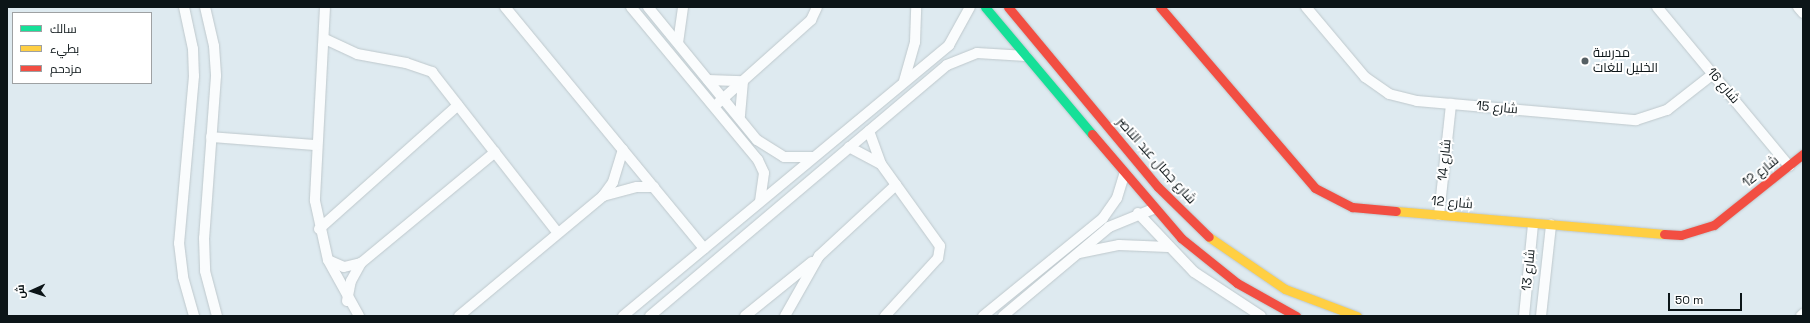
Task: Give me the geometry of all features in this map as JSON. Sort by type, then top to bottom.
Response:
[{"type":"main road","points":[[985,7],[1153,209],[1217,269],[1296,316]]},
{"type":"main road","name":"شارع جمال عبد الناصر","points":[[1008,7],[1158,187],[1215,243],[1285,290],[1357,316]]},
{"type":"main road","name":"شارع 12","points":[[1160,7],[1315,188],[1352,207],[1533,224],[1664,234],[1696,232],[1728,216],[1803,154]]},
{"type":"street","points":[[184,7],[193,49],[194,76],[179,242],[183,277],[194,316]]},
{"type":"street","points":[[205,7],[214,46],[216,76],[204,238],[205,271],[217,316]]},
{"type":"street","points":[[505,7],[704,248]]},
{"type":"street","points":[[631,7],[758,160],[764,173],[760,201]]},
{"type":"street","points":[[648,7],[757,140],[777,153],[799,159],[814,157]]},
{"type":"street","points":[[678,43],[683,7]]},
{"type":"street","points":[[714,106],[811,20],[817,7]]},
{"type":"street","points":[[904,81],[915,42],[916,7]]},
{"type":"street","points":[[623,316],[938,54],[958,33],[970,7]]},
{"type":"street","name":"شارع 15","points":[[1306,7],[1376,86],[1402,99],[1636,120],[1667,110],[1713,74]]},
{"type":"street","name":"شارع 16","points":[[1657,7],[1789,166]]},
{"type":"street","points":[[1798,7],[1803,13]]},
{"type":"street","points":[[326,8],[314,194],[319,229],[328,260],[348,301],[359,316]]},
{"type":"street","points":[[325,39],[357,54],[406,63],[432,72],[558,233]]},
{"type":"street","points":[[650,316],[947,65],[988,52],[1026,56]]},
{"type":"street","points":[[938,54],[947,65]]},
{"type":"street","points":[[708,80],[743,81]]},
{"type":"street","points":[[740,118],[743,81]]},
{"type":"street","name":"شارع 14","points":[[1439,215],[1451,104]]},
{"type":"street","points":[[319,229],[458,106]]},
{"type":"street","points":[[869,131],[881,164],[939,240],[940,252],[885,316]]},
{"type":"street","points":[[211,137],[316,145]]},
{"type":"street","points":[[850,147],[881,164]]},
{"type":"street","points":[[459,316],[603,196],[618,171],[623,149]]},
{"type":"street","points":[[348,301],[351,280],[361,263],[495,152]]},
{"type":"street","points":[[983,316],[1093,226],[1118,198],[1124,174]]},
{"type":"street","points":[[745,316],[819,256],[896,185]]},
{"type":"street","points":[[603,196],[636,187],[654,187]]},
{"type":"street","points":[[1003,316],[1073,254],[1101,234],[1138,213],[1153,209]]},
{"type":"street","points":[[1138,213],[1168,247],[1210,284],[1261,316]]},
{"type":"street","name":"شارع 13","points":[[1524,316],[1533,224]]},
{"type":"street","name":"شارع 13","points":[[1541,316],[1551,225]]},
{"type":"street","points":[[1093,226],[1101,234]]},
{"type":"street","points":[[1073,254],[1119,245],[1168,247]]},
{"type":"street","points":[[785,316],[819,256]]},
{"type":"street","points":[[328,260],[344,267],[361,263]]},
{"type":"street","points":[[672,275],[683,288]]},
{"type":"traffic: fast","points":[[985,7],[1092,134]]},
{"type":"traffic: slow","points":[[1396,211],[1664,234]]},
{"type":"traffic: slow","points":[[1209,237],[1285,289],[1357,316]]},
{"type":"traffic: jam","points":[[1008,7],[1158,187],[1209,237]]},
{"type":"traffic: jam","points":[[1160,7],[1315,188],[1352,207],[1396,211]]},
{"type":"traffic: jam","points":[[1092,134],[1181,238],[1237,283],[1296,316]]},
{"type":"traffic: jam","points":[[1664,234],[1681,235],[1714,225],[1803,154]]},
{"type":"place","name":"مدرسة الخليل للغات","points":[[1585,61]]}]
